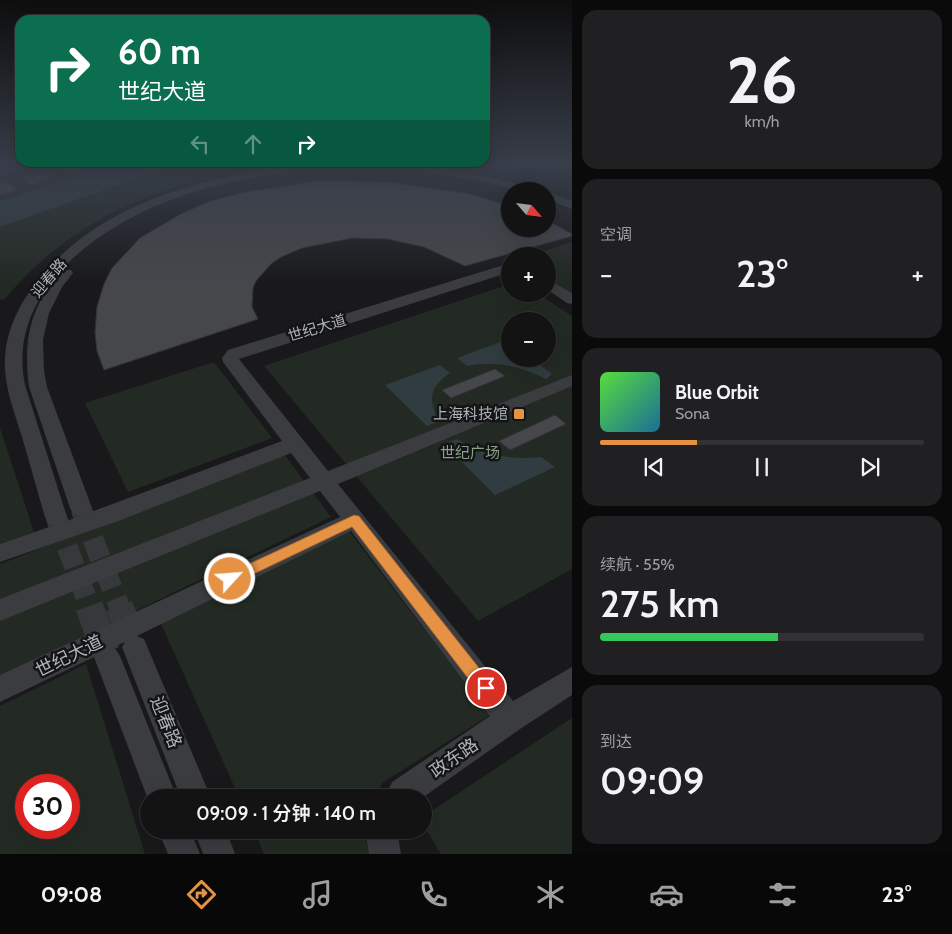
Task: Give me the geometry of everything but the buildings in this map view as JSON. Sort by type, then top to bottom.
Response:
[{"type":"street","name":"迎春路","points":[[56,517],[15,379],[13,358],[26,306],[38,287],[92,236],[138,210],[153,205]]},
{"type":"street","name":"迎春路","points":[[81,508],[38,387],[34,352],[37,326],[47,300],[55,286],[84,254],[103,239],[140,216],[163,205]]},
{"type":"street","points":[[557,205],[572,211]]},
{"type":"street","name":"世纪大道","points":[[501,270],[231,356],[231,362],[510,719]]},
{"type":"street","points":[[556,289],[572,300]]},
{"type":"street","points":[[0,610],[572,380]]},
{"type":"street","points":[[0,553],[113,514],[295,444]]},
{"type":"street","name":"世纪大道","points":[[0,689],[354,520]]},
{"type":"street","name":"迎春路","points":[[135,647],[192,789]]},
{"type":"street","name":"迎春路","points":[[108,656],[159,789]]},
{"type":"street","points":[[510,719],[572,680]]},
{"type":"street","name":"政东路","points":[[410,789],[510,719]]},
{"type":"street","points":[[178,839],[184,854]]},
{"type":"street","points":[[213,839],[219,854]]},
{"type":"street","points":[[382,839],[385,854]]},
{"type":"green space","points":[[62,205],[128,205],[70,238],[35,267],[5,299],[0,300],[0,227]]},
{"type":"green space","points":[[572,242],[572,295],[556,285],[556,247]]},
{"type":"green space","name":"世纪广场","points":[[501,287],[501,302],[550,302],[572,316],[572,569],[478,621],[264,366]]},
{"type":"green space","points":[[214,362],[272,438],[128,492],[85,403]]},
{"type":"green space","points":[[0,428],[34,532],[0,544]]},
{"type":"green space","points":[[284,454],[331,517],[0,676],[0,564]]},
{"type":"green space","points":[[348,530],[490,715],[382,783],[379,789],[235,789],[158,617]]},
{"type":"green space","points":[[86,664],[145,854],[0,854],[0,706]]},
{"type":"green space","points":[[572,718],[572,854],[441,854],[432,839],[432,811]]},
{"type":"green space","points":[[258,839],[366,839],[370,854],[264,854]]},
{"type":"shaded area","points":[[0,205],[62,205],[0,227]]},
{"type":"shaded area","points":[[501,342],[501,364],[477,364],[467,366],[457,358]]},
{"type":"shaded area","points":[[440,365],[450,373],[438,383],[432,394],[433,407],[439,421],[427,426],[385,385]]},
{"type":"shaded area","points":[[514,367],[543,367],[552,374],[546,379]]},
{"type":"shaded area","points":[[457,439],[477,449],[498,455],[519,458],[541,457],[555,467],[495,495],[444,444]]},
{"type":"tunnel","points":[[81,509],[120,608]]},
{"type":"tunnel","points":[[56,517],[90,608]]},
{"type":"tunnel","points":[[89,606],[106,652]]},
{"type":"tunnel","points":[[119,606],[133,641]]},
{"type":"place","name":"上海科技馆","points":[[519,414]]},
{"type":"route","points":[[230,579],[354,520],[486,688]]}]
